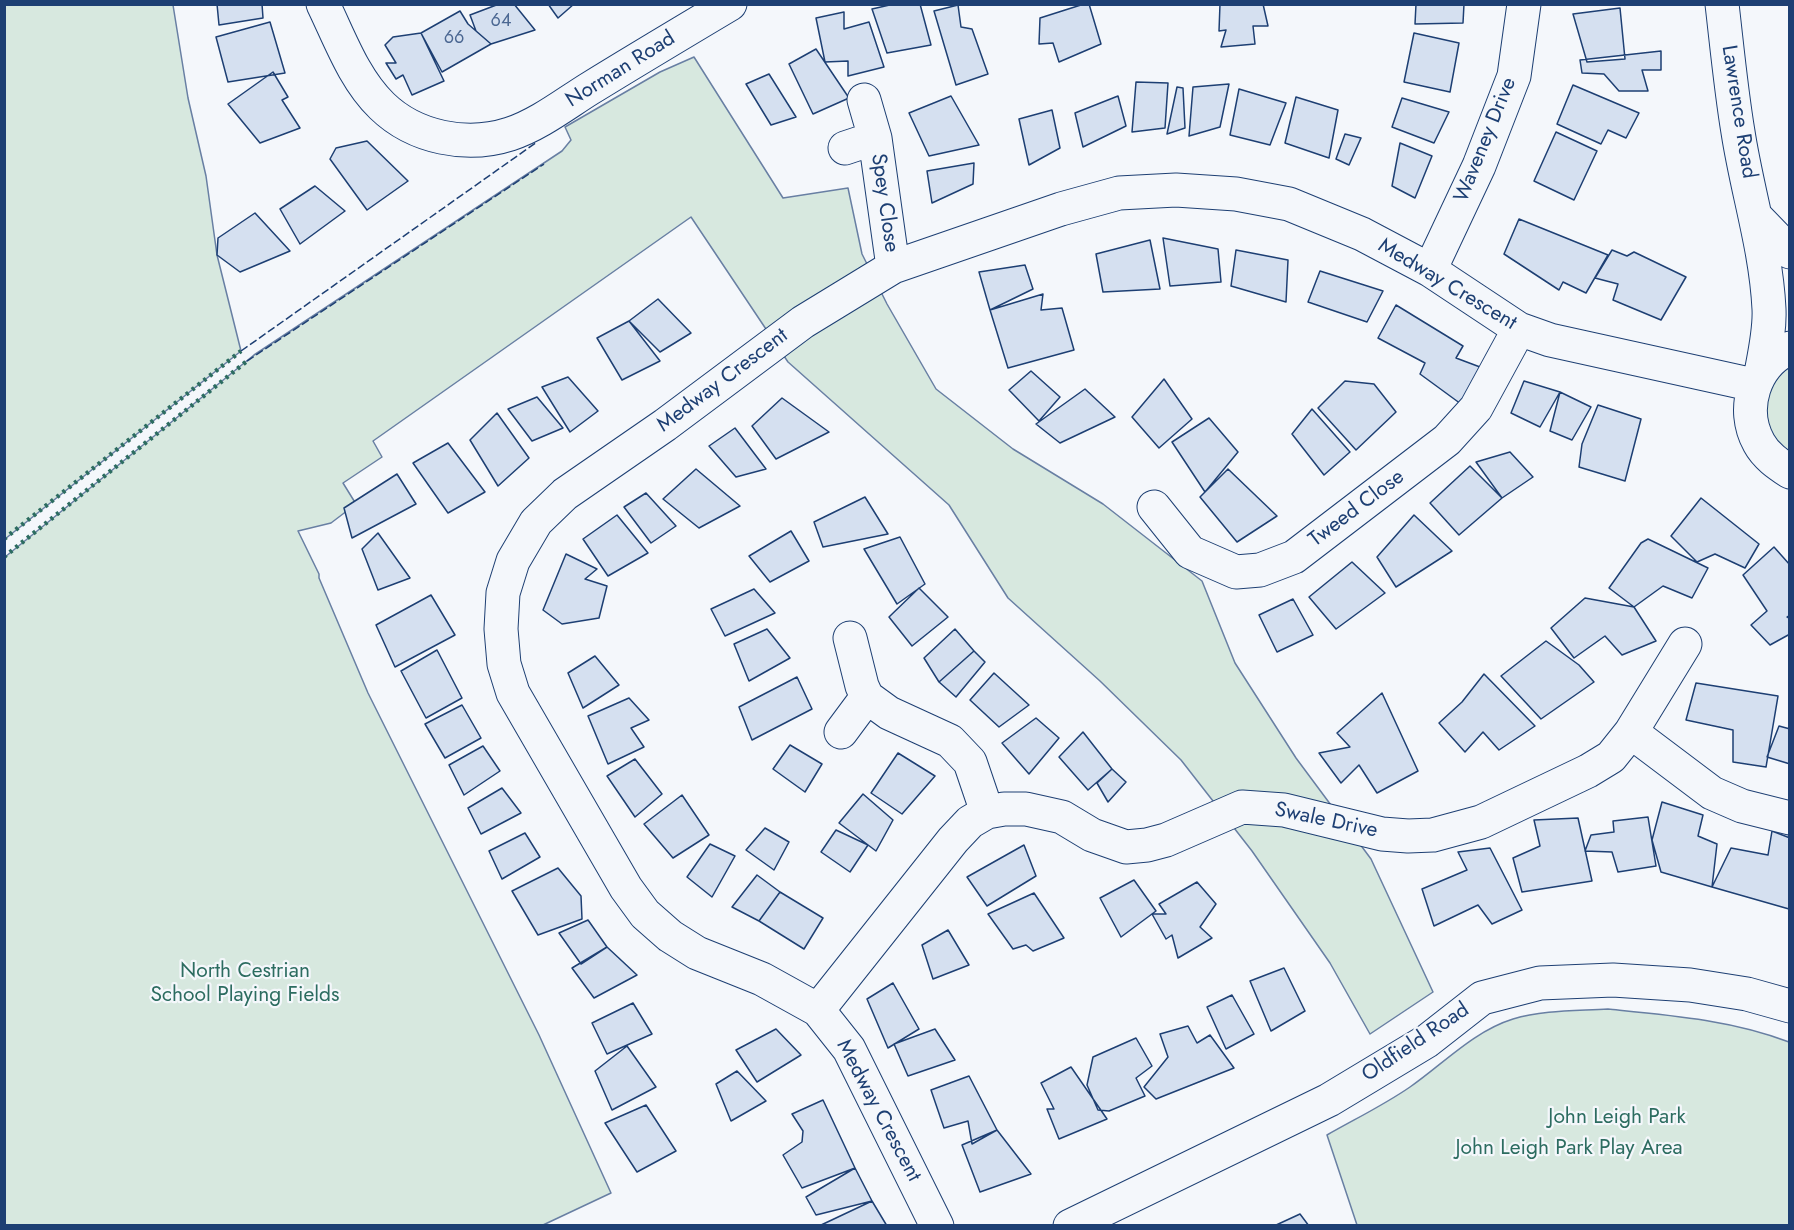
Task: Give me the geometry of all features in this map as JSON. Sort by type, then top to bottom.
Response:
[{"type":"street","name":"Norman Road","points":[[323,4],[363,83],[381,105],[398,120],[429,133],[451,139],[474,140],[510,134],[539,120],[730,4]]},
{"type":"street","name":"Waveney Drive","points":[[1430,270],[1479,166],[1514,76],[1524,4]]},
{"type":"street","name":"Lawrence Road","points":[[1722,4],[1738,133],[1757,218],[1769,310],[1767,340],[1750,404],[1751,423],[1759,444],[1773,460],[1790,472]]},
{"type":"street","name":"Spey Close","points":[[864,100],[875,138],[893,267]]},
{"type":"street","name":"Spey Close","points":[[845,148],[875,138]]},
{"type":"street","name":"Medway Crescent","points":[[937,1226],[849,1049],[818,1010],[762,979],[697,953],[670,936],[653,921],[632,897],[513,693],[504,664],[501,629],[503,593],[513,561],[536,522],[565,494],[665,425],[803,322],[893,267],[1061,209],[1119,193],[1176,190],[1236,194],[1289,204],[1362,234],[1430,270],[1519,329],[1550,340],[1758,379]]},
{"type":"street","points":[[1757,218],[1790,252]]},
{"type":"street","name":"Lawrence Road","points":[[1769,310],[1790,276]]},
{"type":"street","name":"Tweed Close","points":[[1154,507],[1190,552],[1236,572],[1260,570],[1294,557],[1447,440],[1476,408],[1519,329]]},
{"type":"street","points":[[1758,379],[1772,360],[1790,348]]},
{"type":"street","points":[[818,1010],[953,840],[970,822],[987,812],[969,762],[950,741],[889,713],[867,697],[850,638]]},
{"type":"street","name":"Swale Drive","points":[[987,812],[1026,809],[1062,817],[1092,835],[1126,847],[1166,840],[1242,807],[1284,810],[1382,834],[1433,835],[1481,822],[1588,771],[1611,757],[1631,732],[1685,645]]},
{"type":"street","points":[[841,732],[867,697]]},
{"type":"street","points":[[1631,732],[1712,793],[1742,806],[1790,818]]},
{"type":"street","name":"Oldfield Road","points":[[1070,1226],[1329,1100],[1427,1041],[1482,998],[1540,983],[1613,980],[1690,985],[1736,992],[1790,1006]]},
{"type":"green space","points":[[5,4],[173,5],[188,98],[206,176],[217,255],[241,351],[5,539]]},
{"type":"green space","name":"North Cestrian School Playing Fields","points":[[694,57],[783,198],[848,188],[862,254],[887,304],[936,389],[1013,449],[1103,504],[1202,581],[1235,663],[1296,758],[1371,859],[1433,992],[1370,1034],[1330,963],[1252,851],[1181,760],[1100,681],[1008,598],[949,505],[788,362],[691,217],[373,441],[382,457],[343,483],[356,504],[331,523],[298,531],[319,574],[368,693],[539,1035],[611,1193],[543,1225],[5,1226],[5,557],[254,355],[562,151],[571,140],[565,127],[660,72]]},
{"type":"green space","points":[[1789,367],[1789,454],[1770,432],[1765,412],[1769,391],[1774,382]]},
{"type":"green space","name":"John Leigh Park","points":[[1608,1009],[1723,1023],[1789,1042],[1789,1225],[1357,1225],[1327,1135],[1400,1094],[1459,1049],[1499,1024],[1536,1014]]},
{"type":"building","points":[[217,4],[262,4],[263,18],[219,25]]},
{"type":"building","points":[[499,4],[514,4],[535,30],[491,44],[476,31],[470,15]]},
{"type":"building","points":[[548,4],[574,4],[558,18]]},
{"type":"building","points":[[894,4],[920,4],[931,45],[887,53],[872,9]]},
{"type":"building","points":[[1089,4],[1101,44],[1059,62],[1053,43],[1039,44],[1040,18]]},
{"type":"building","points":[[1220,4],[1263,4],[1268,26],[1253,26],[1255,44],[1221,47],[1226,30],[1219,31]]},
{"type":"building","points":[[1416,4],[1464,4],[1463,23],[1415,24]]},
{"type":"building","points":[[958,5],[961,27],[972,29],[988,74],[956,85],[934,11]]},
{"type":"building","points":[[1620,8],[1625,59],[1587,62],[1573,14]]},
{"type":"building","points":[[460,11],[468,24],[491,44],[442,72],[421,33]]},
{"type":"building","points":[[844,12],[844,29],[869,22],[884,67],[848,76],[848,61],[825,62],[816,18]]},
{"type":"building","points":[[270,22],[285,73],[228,82],[216,37]]},
{"type":"building","points":[[421,33],[444,81],[412,95],[403,75],[396,79],[386,63],[396,63],[385,45],[393,37]]},
{"type":"building","points":[[1414,33],[1459,43],[1450,92],[1404,82]]},
{"type":"building","points":[[816,49],[849,98],[813,114],[789,64]]},
{"type":"building","points":[[1661,51],[1661,70],[1642,70],[1648,91],[1619,91],[1604,74],[1582,73],[1580,60]]},
{"type":"building","points":[[273,72],[288,97],[282,100],[300,128],[260,143],[228,104]]},
{"type":"building","points":[[769,74],[796,117],[771,125],[746,84]]},
{"type":"building","points":[[1136,82],[1168,83],[1165,128],[1132,132]]},
{"type":"building","points":[[1229,84],[1220,127],[1189,136],[1193,87]]},
{"type":"building","points":[[1573,85],[1639,113],[1626,138],[1608,130],[1601,144],[1557,124]]},
{"type":"building","points":[[1177,87],[1183,88],[1185,128],[1167,134]]},
{"type":"building","points":[[1239,89],[1286,103],[1270,145],[1230,135]]},
{"type":"building","points":[[951,96],[979,145],[929,156],[909,113]]},
{"type":"building","points":[[1118,96],[1126,126],[1083,147],[1075,113]]},
{"type":"building","points":[[1296,97],[1338,110],[1329,158],[1285,143]]},
{"type":"building","points":[[1402,98],[1449,112],[1434,143],[1392,127]]},
{"type":"building","points":[[1052,110],[1060,148],[1029,165],[1019,119]]},
{"type":"building","points":[[1556,132],[1597,151],[1574,200],[1534,181]]},
{"type":"building","points":[[1345,134],[1361,138],[1349,165],[1336,159]]},
{"type":"building","points":[[367,141],[408,181],[367,210],[330,159],[336,148]]},
{"type":"building","points":[[1400,143],[1432,156],[1415,198],[1392,186]]},
{"type":"building","points":[[974,163],[973,184],[932,203],[927,171]]},
{"type":"building","points":[[315,186],[345,211],[300,244],[280,209]]},
{"type":"building","points":[[255,213],[290,251],[240,272],[217,255],[218,238]]},
{"type":"building","points":[[1519,219],[1608,255],[1586,293],[1563,282],[1559,290],[1504,254]]},
{"type":"building","points":[[1163,238],[1218,249],[1221,282],[1170,286]]},
{"type":"building","points":[[1150,240],[1160,289],[1103,292],[1096,254]]},
{"type":"building","points":[[1236,250],[1288,260],[1286,302],[1231,286]]},
{"type":"building","points":[[1612,250],[1627,256],[1634,252],[1686,277],[1661,320],[1613,300],[1618,284],[1595,278]]},
{"type":"building","points":[[1025,265],[1033,289],[990,310],[979,272]]},
{"type":"building","points":[[1320,271],[1383,291],[1367,322],[1308,302]]},
{"type":"building","points":[[1043,294],[1041,310],[1062,308],[1074,350],[1008,368],[990,310]]},
{"type":"building","points":[[658,299],[691,333],[660,352],[629,321]]},
{"type":"building","points":[[1396,305],[1463,346],[1456,358],[1480,367],[1461,404],[1420,374],[1425,363],[1378,338]]},
{"type":"building","points":[[629,321],[660,361],[622,380],[597,338]]},
{"type":"building","points":[[1031,371],[1060,397],[1039,421],[1009,390]]},
{"type":"building","points":[[568,377],[598,411],[570,432],[542,387]]},
{"type":"building","points":[[1164,379],[1192,419],[1159,448],[1132,417]]},
{"type":"building","points":[[1345,381],[1374,384],[1396,412],[1356,450],[1318,408]]},
{"type":"building","points":[[1524,381],[1560,392],[1540,427],[1511,413]]},
{"type":"building","points":[[1085,389],[1115,417],[1060,443],[1036,424]]},
{"type":"building","points":[[1560,392],[1591,407],[1572,440],[1550,431]]},
{"type":"building","points":[[537,397],[563,428],[532,441],[508,409]]},
{"type":"building","points":[[782,398],[829,432],[776,459],[752,426]]},
{"type":"building","points":[[1598,405],[1641,419],[1625,481],[1579,467],[1582,444]]},
{"type":"building","points":[[1312,409],[1350,452],[1324,475],[1292,434]]},
{"type":"building","points":[[497,413],[529,458],[498,486],[470,440]]},
{"type":"building","points":[[1209,418],[1238,452],[1205,492],[1172,442]]},
{"type":"building","points":[[735,428],[766,469],[736,477],[709,446]]},
{"type":"building","points":[[448,443],[485,492],[448,513],[413,463]]},
{"type":"building","points":[[1510,452],[1533,477],[1502,498],[1476,462]]},
{"type":"building","points":[[1470,466],[1502,498],[1459,535],[1430,503]]},
{"type":"building","points":[[696,469],[740,506],[699,528],[663,499]]},
{"type":"building","points":[[1228,469],[1277,516],[1237,542],[1200,497]]},
{"type":"building","points":[[397,474],[416,504],[352,538],[344,508]]},
{"type":"building","points":[[646,493],[676,526],[651,543],[624,507]]},
{"type":"building","points":[[865,497],[888,534],[823,547],[814,522]]},
{"type":"building","points":[[1701,498],[1759,544],[1745,568],[1715,554],[1697,562],[1671,536]]},
{"type":"building","points":[[617,515],[648,553],[608,576],[583,539]]},
{"type":"building","points":[[1414,515],[1452,551],[1396,587],[1377,557]]},
{"type":"building","points":[[791,531],[809,561],[770,582],[749,556]]},
{"type":"building","points":[[378,533],[410,578],[378,590],[362,549]]},
{"type":"building","points":[[900,537],[925,584],[897,604],[864,549]]},
{"type":"building","points":[[1648,539],[1708,568],[1692,598],[1663,586],[1634,607],[1609,588],[1641,543]]},
{"type":"building","points":[[1774,547],[1790,565],[1790,615],[1787,617],[1790,619],[1790,634],[1770,645],[1751,625],[1767,611],[1743,575]]},
{"type":"building","points":[[566,554],[597,569],[585,579],[607,586],[599,618],[562,624],[543,610]]},
{"type":"building","points":[[1352,562],[1385,593],[1336,629],[1309,597]]},
{"type":"building","points":[[919,588],[948,617],[912,646],[889,617]]},
{"type":"building","points":[[754,589],[775,613],[725,636],[711,609]]},
{"type":"building","points":[[431,595],[455,635],[395,667],[376,625]]},
{"type":"building","points":[[1585,598],[1634,607],[1656,641],[1622,655],[1605,636],[1574,658],[1551,628]]},
{"type":"building","points":[[1293,599],[1313,635],[1277,652],[1259,615]]},
{"type":"building","points":[[767,629],[790,658],[749,681],[734,644]]},
{"type":"building","points":[[955,629],[974,651],[939,682],[924,658]]},
{"type":"building","points":[[1546,641],[1579,665],[1594,682],[1541,719],[1501,676]]},
{"type":"building","points":[[437,650],[462,698],[426,718],[401,671]]},
{"type":"building","points":[[974,651],[985,662],[956,697],[939,682]]},
{"type":"building","points":[[595,656],[619,685],[583,708],[568,673]]},
{"type":"building","points":[[994,673],[1029,705],[999,727],[970,700]]},
{"type":"building","points":[[1484,674],[1535,726],[1499,750],[1483,732],[1465,752],[1439,723],[1462,702]]},
{"type":"building","points":[[797,677],[812,709],[752,740],[739,707]]},
{"type":"building","points":[[1696,683],[1778,696],[1766,767],[1733,762],[1733,730],[1686,720]]},
{"type":"building","points":[[1382,693],[1418,771],[1377,793],[1359,765],[1341,783],[1319,753],[1350,747],[1337,733]]},
{"type":"building","points":[[629,698],[649,720],[631,728],[644,747],[608,764],[588,716]]},
{"type":"building","points":[[462,705],[481,738],[445,758],[425,724]]},
{"type":"building","points":[[1036,718],[1059,738],[1029,774],[1002,743]]},
{"type":"building","points":[[1779,726],[1790,729],[1790,764],[1767,757]]},
{"type":"building","points":[[1083,732],[1112,769],[1088,790],[1059,757]]},
{"type":"building","points":[[790,745],[822,764],[805,792],[773,769]]},
{"type":"building","points":[[483,746],[500,771],[464,795],[449,765]]},
{"type":"building","points":[[898,753],[935,776],[902,814],[871,793]]},
{"type":"building","points":[[635,759],[662,794],[635,817],[607,776]]},
{"type":"building","points":[[1112,769],[1126,782],[1108,802],[1097,783]]},
{"type":"building","points":[[502,788],[521,813],[481,834],[468,808]]},
{"type":"building","points":[[863,794],[893,820],[876,851],[839,823]]},
{"type":"building","points":[[682,795],[709,835],[673,858],[644,824]]},
{"type":"building","points":[[1662,802],[1703,815],[1698,836],[1717,844],[1712,887],[1661,872],[1652,840]]},
{"type":"building","points":[[1648,817],[1656,866],[1618,872],[1612,852],[1585,851],[1591,835],[1614,832],[1613,821]]},
{"type":"building","points":[[1578,818],[1592,881],[1522,892],[1513,858],[1540,846],[1534,820]]},
{"type":"building","points":[[765,828],[789,842],[774,870],[746,850]]},
{"type":"building","points":[[836,830],[868,845],[850,872],[821,852]]},
{"type":"building","points":[[1772,831],[1790,838],[1789,909],[1712,887],[1731,848],[1768,855]]},
{"type":"building","points":[[525,833],[540,857],[502,879],[489,851]]},
{"type":"building","points":[[710,844],[735,856],[712,897],[687,877]]},
{"type":"building","points":[[1024,845],[1036,876],[987,906],[967,877]]},
{"type":"building","points":[[1490,848],[1522,910],[1492,924],[1478,905],[1434,926],[1422,889],[1467,870],[1458,852]]},
{"type":"building","points":[[558,868],[581,896],[582,919],[538,935],[512,891]]},
{"type":"building","points":[[757,875],[780,892],[759,921],[732,907]]},
{"type":"building","points":[[1134,880],[1156,911],[1121,937],[1100,898]]},
{"type":"building","points":[[1197,882],[1216,904],[1200,927],[1212,938],[1178,958],[1172,935],[1166,939],[1152,914],[1166,914],[1159,904]]},
{"type":"building","points":[[780,892],[823,918],[804,949],[759,921]]},
{"type":"building","points":[[1034,893],[1064,938],[1033,951],[1026,945],[1013,949],[988,914]]},
{"type":"building","points":[[588,920],[607,947],[581,964],[559,933]]},
{"type":"building","points":[[948,930],[969,965],[933,979],[922,945]]},
{"type":"building","points":[[607,947],[637,975],[594,998],[572,968]]},
{"type":"building","points":[[1284,968],[1305,1011],[1271,1031],[1250,981]]},
{"type":"building","points":[[893,983],[919,1029],[888,1048],[867,999]]},
{"type":"building","points":[[1232,995],[1254,1034],[1226,1049],[1207,1007]]},
{"type":"building","points":[[633,1003],[652,1034],[607,1054],[592,1023]]},
{"type":"building","points":[[1188,1026],[1197,1043],[1210,1035],[1234,1068],[1156,1099],[1144,1087],[1168,1057],[1160,1034]]},
{"type":"building","points":[[776,1029],[801,1055],[757,1082],[736,1050]]},
{"type":"building","points":[[935,1029],[955,1060],[908,1076],[894,1044]]},
{"type":"building","points":[[1136,1038],[1152,1066],[1136,1078],[1145,1096],[1109,1111],[1098,1110],[1087,1085],[1093,1057]]},
{"type":"building","points":[[627,1046],[656,1087],[612,1110],[595,1071]]},
{"type":"building","points":[[1071,1067],[1107,1119],[1059,1139],[1047,1109],[1054,1109],[1041,1083]]},
{"type":"building","points":[[737,1071],[766,1101],[731,1121],[716,1084]]},
{"type":"building","points":[[969,1076],[997,1130],[972,1144],[968,1121],[944,1128],[931,1090]]},
{"type":"building","points":[[823,1100],[855,1168],[802,1188],[783,1155],[802,1142],[803,1131],[792,1114]]},
{"type":"building","points":[[646,1105],[676,1151],[637,1172],[605,1123]]},
{"type":"building","points":[[997,1130],[1031,1174],[980,1192],[962,1145]]},
{"type":"building","points":[[855,1168],[872,1201],[816,1215],[806,1197]]},
{"type":"building","points":[[872,1201],[887,1226],[819,1226]]},
{"type":"building","points":[[1300,1214],[1309,1226],[1274,1226]]},
{"type":"hedge","points":[[4,539],[241,351]]},
{"type":"hedge","points":[[4,557],[247,361]]},
{"type":"fence","points":[[241,351],[537,142]]},
{"type":"fence","points":[[247,361],[544,164]]},
{"type":"park label","name":"John Leigh Park Play Area","points":[[1569,1149]]}]
